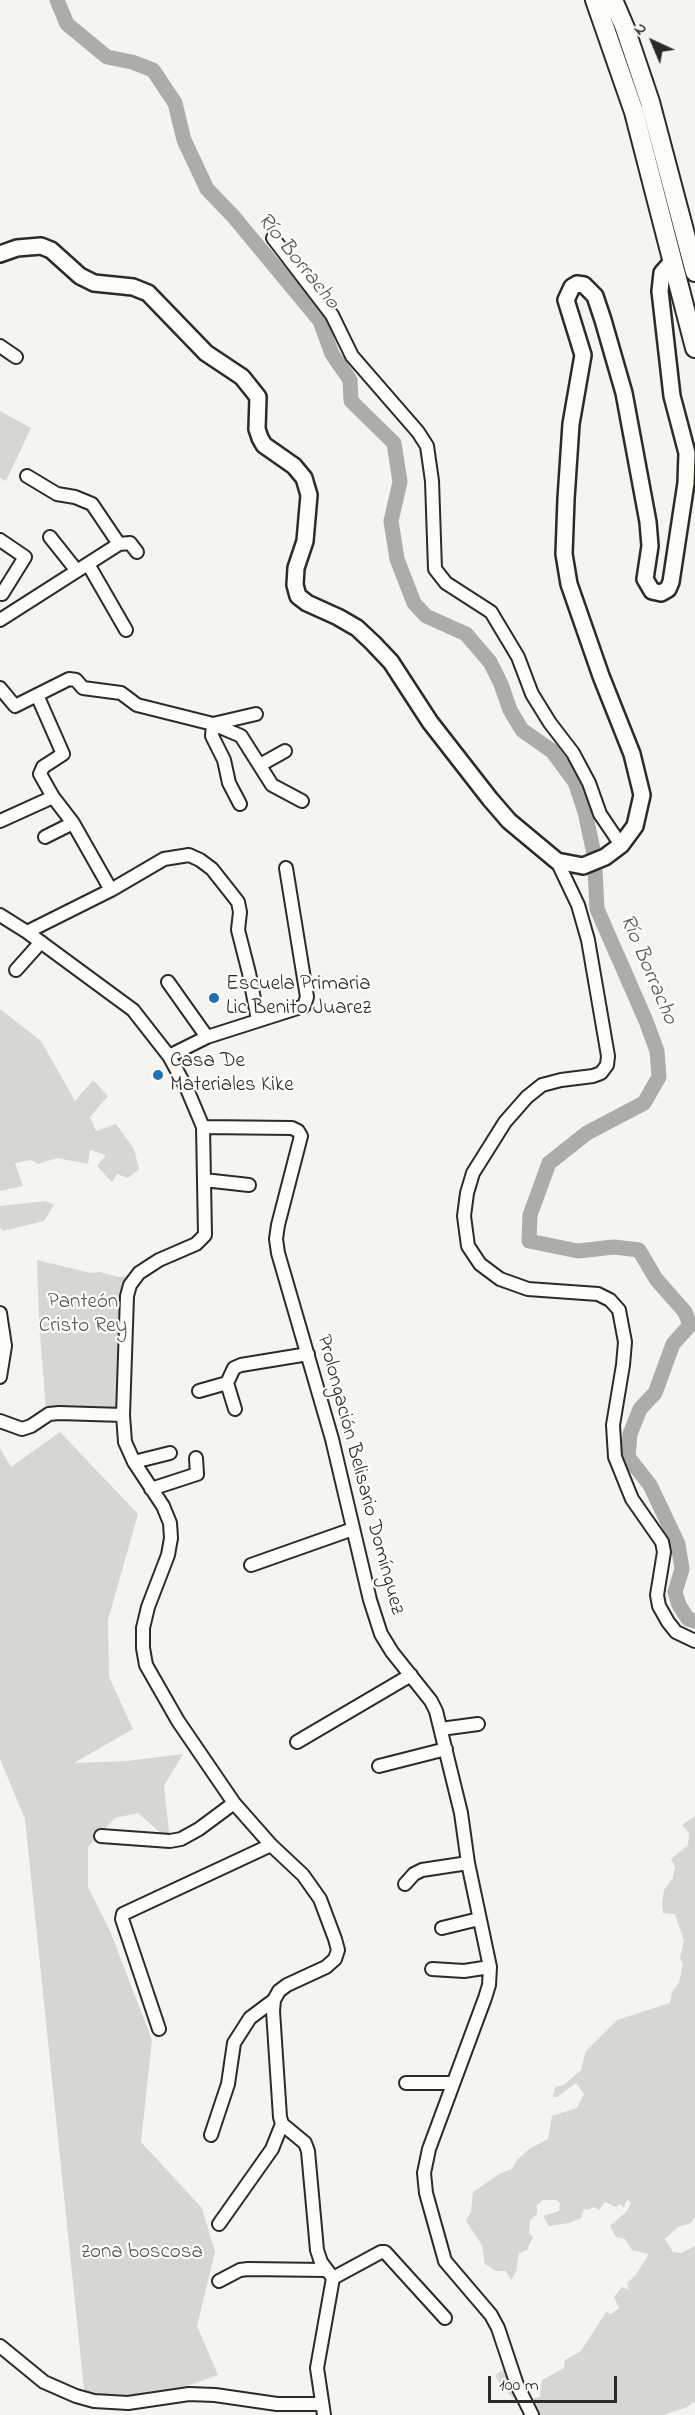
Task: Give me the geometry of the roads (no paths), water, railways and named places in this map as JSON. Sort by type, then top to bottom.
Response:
[{"type":"highway","points":[[595,0],[634,112],[695,348]]},
{"type":"highway","points":[[613,0],[650,102],[695,272]]},
{"type":"main road","points":[[0,254],[23,246],[41,246],[51,250],[80,276],[94,283],[132,287],[148,293],[206,353],[242,377],[258,397],[257,429],[260,438],[264,445],[294,466],[304,478],[309,495],[305,541],[296,568],[295,585],[298,596],[307,603],[338,616],[357,628],[391,662],[430,722],[509,821],[557,861],[583,866],[604,857],[621,845],[635,826],[642,795],[639,775],[568,584],[564,554],[571,424],[583,355],[566,300],[572,287],[577,284],[584,285],[595,296],[603,320],[624,393],[648,522],[650,546],[645,579],[652,591],[661,593],[668,589],[671,582],[687,483],[687,453],[672,396],[660,291],[662,273],[670,264]]},
{"type":"street","points":[[273,238],[332,315],[352,356],[418,432],[427,446],[432,481],[435,569],[446,583],[491,612],[518,657],[532,694],[573,753],[589,783],[600,814],[621,845]]},
{"type":"street","points":[[0,346],[16,357]]},
{"type":"street","points":[[27,476],[57,494],[75,497],[92,504],[119,544]]},
{"type":"street","points":[[50,537],[76,571]]},
{"type":"street","points":[[0,540],[25,557],[1,593],[21,606]]},
{"type":"street","points":[[0,620],[119,544],[130,543],[138,552]]},
{"type":"street","points":[[88,564],[126,630]]},
{"type":"street","points":[[0,688],[15,705],[69,679],[76,680],[83,688],[121,693],[137,705],[213,724],[241,736],[272,785],[303,801]]},
{"type":"street","points":[[37,695],[63,751],[61,757],[41,770],[41,777],[73,823],[111,890]]},
{"type":"street","points":[[213,724],[256,714]]},
{"type":"street","points":[[213,724],[212,736],[224,760],[230,783],[240,804]]},
{"type":"street","points":[[260,765],[285,752]]},
{"type":"street","points":[[0,821],[53,797]]},
{"type":"street","points":[[45,837],[73,823]]},
{"type":"street","points":[[27,932],[111,890],[153,864],[175,856],[189,855],[212,869],[238,902],[240,912],[238,930],[258,1020]]},
{"type":"street","points":[[557,861],[578,905],[588,940],[608,1056],[607,1065],[601,1073],[593,1076],[542,1085],[527,1097],[505,1122],[473,1173],[467,1193],[464,1216],[468,1246],[480,1264],[500,1279],[528,1289],[598,1294],[610,1300],[619,1310],[625,1342],[613,1425],[615,1457],[632,1499],[662,1542],[664,1552],[657,1595],[659,1606],[676,1632],[695,1641]]},
{"type":"street","points":[[169,1056],[207,1037],[304,1006],[307,997],[286,868]]},
{"type":"street","points":[[0,915],[27,932],[133,1010],[169,1056],[204,1127],[206,1228],[202,1241],[159,1260],[136,1275],[130,1285],[125,1337],[123,1415],[125,1442],[134,1462],[163,1506],[170,1523],[171,1538],[168,1555],[148,1607],[143,1628],[143,1648],[146,1665],[178,1721],[234,1803],[271,1845],[303,1875],[320,1899],[338,1950],[335,1959],[326,1967],[287,1985],[274,2000],[250,2018],[234,2043],[228,2084],[211,2135]]},
{"type":"street","points":[[16,970],[41,942]]},
{"type":"street","points":[[168,982],[207,1037]]},
{"type":"street","name":"Prolongación Belisario Domínguez","points":[[204,1127],[292,1128],[301,1136],[276,1239],[278,1253],[332,1439],[352,1529],[381,1634],[392,1652],[431,1701],[441,1729],[461,1813],[468,1863],[490,1967],[489,1985],[485,1998],[429,2149],[424,2181],[442,2254],[451,2269],[491,2315],[498,2328],[517,2385],[532,2415]]},
{"type":"street","points":[[204,1180],[249,1185]]},
{"type":"street","points":[[0,1313],[5,1346],[0,1377]]},
{"type":"street","points":[[235,1408],[227,1383],[234,1368],[308,1354]]},
{"type":"street","points":[[199,1391],[227,1383]]},
{"type":"street","points":[[0,1421],[22,1429],[49,1414],[123,1415]]},
{"type":"street","points":[[134,1462],[170,1453]]},
{"type":"street","points":[[151,1489],[196,1474],[196,1458]]},
{"type":"street","points":[[252,1565],[352,1529]]},
{"type":"street","points":[[297,1742],[411,1675]]},
{"type":"street","points":[[441,1729],[478,1724]]},
{"type":"street","points":[[379,1766],[446,1749]]},
{"type":"street","points":[[101,1836],[170,1841],[181,1839],[189,1836],[234,1803]]},
{"type":"street","points":[[159,2029],[122,1919],[123,1914],[271,1845]]},
{"type":"street","points":[[405,1884],[414,1874],[422,1870],[468,1863]]},
{"type":"street","points":[[442,1928],[480,1919]]},
{"type":"street","points":[[432,1969],[464,1971],[490,1967]]},
{"type":"street","points":[[219,2224],[272,2149],[282,2124],[274,2000]]},
{"type":"street","points":[[406,2083],[453,2084]]},
{"type":"street","points":[[0,2346],[44,2382],[56,2389],[94,2401],[128,2403],[189,2394],[216,2395],[323,2410],[317,2368],[329,2274],[317,2250],[308,2151],[305,2144],[282,2124]]},
{"type":"street","points":[[219,2281],[248,2269],[329,2274],[381,2252],[388,2254],[444,2319]]},
{"type":"waterway","name":"Río Borracho","points":[[57,0],[67,24],[107,57],[132,62],[153,70],[175,103],[184,140],[207,189],[233,216],[320,321],[332,354],[350,380],[351,401],[394,443],[400,482],[391,521],[397,559],[414,603],[426,616],[466,634],[490,662],[510,710],[522,730],[552,751],[575,782],[585,812],[594,854]]},
{"type":"waterway","name":"Río Borracho","points":[[595,870],[597,909],[646,1021],[657,1051],[659,1077],[644,1103],[587,1133],[549,1163],[530,1215],[529,1241],[578,1251],[614,1247],[639,1250],[656,1279],[685,1312],[690,1325],[673,1344],[655,1393],[640,1409],[630,1434],[628,1457],[650,1485],[678,1544],[682,1569],[675,1592],[679,1605],[688,1619],[695,1621]]},
{"type":"place","name":"Escuela Primaria Lic Benito Juarez","points":[[214,998]]},
{"type":"place","name":"Casa De Materiales Kike","points":[[158,1075]]},
{"type":"park label","name":"Panteón Cristo Rey","points":[[83,1316]]},
{"type":"park label","name":"zona boscosa","points":[[142,2254]]}]
